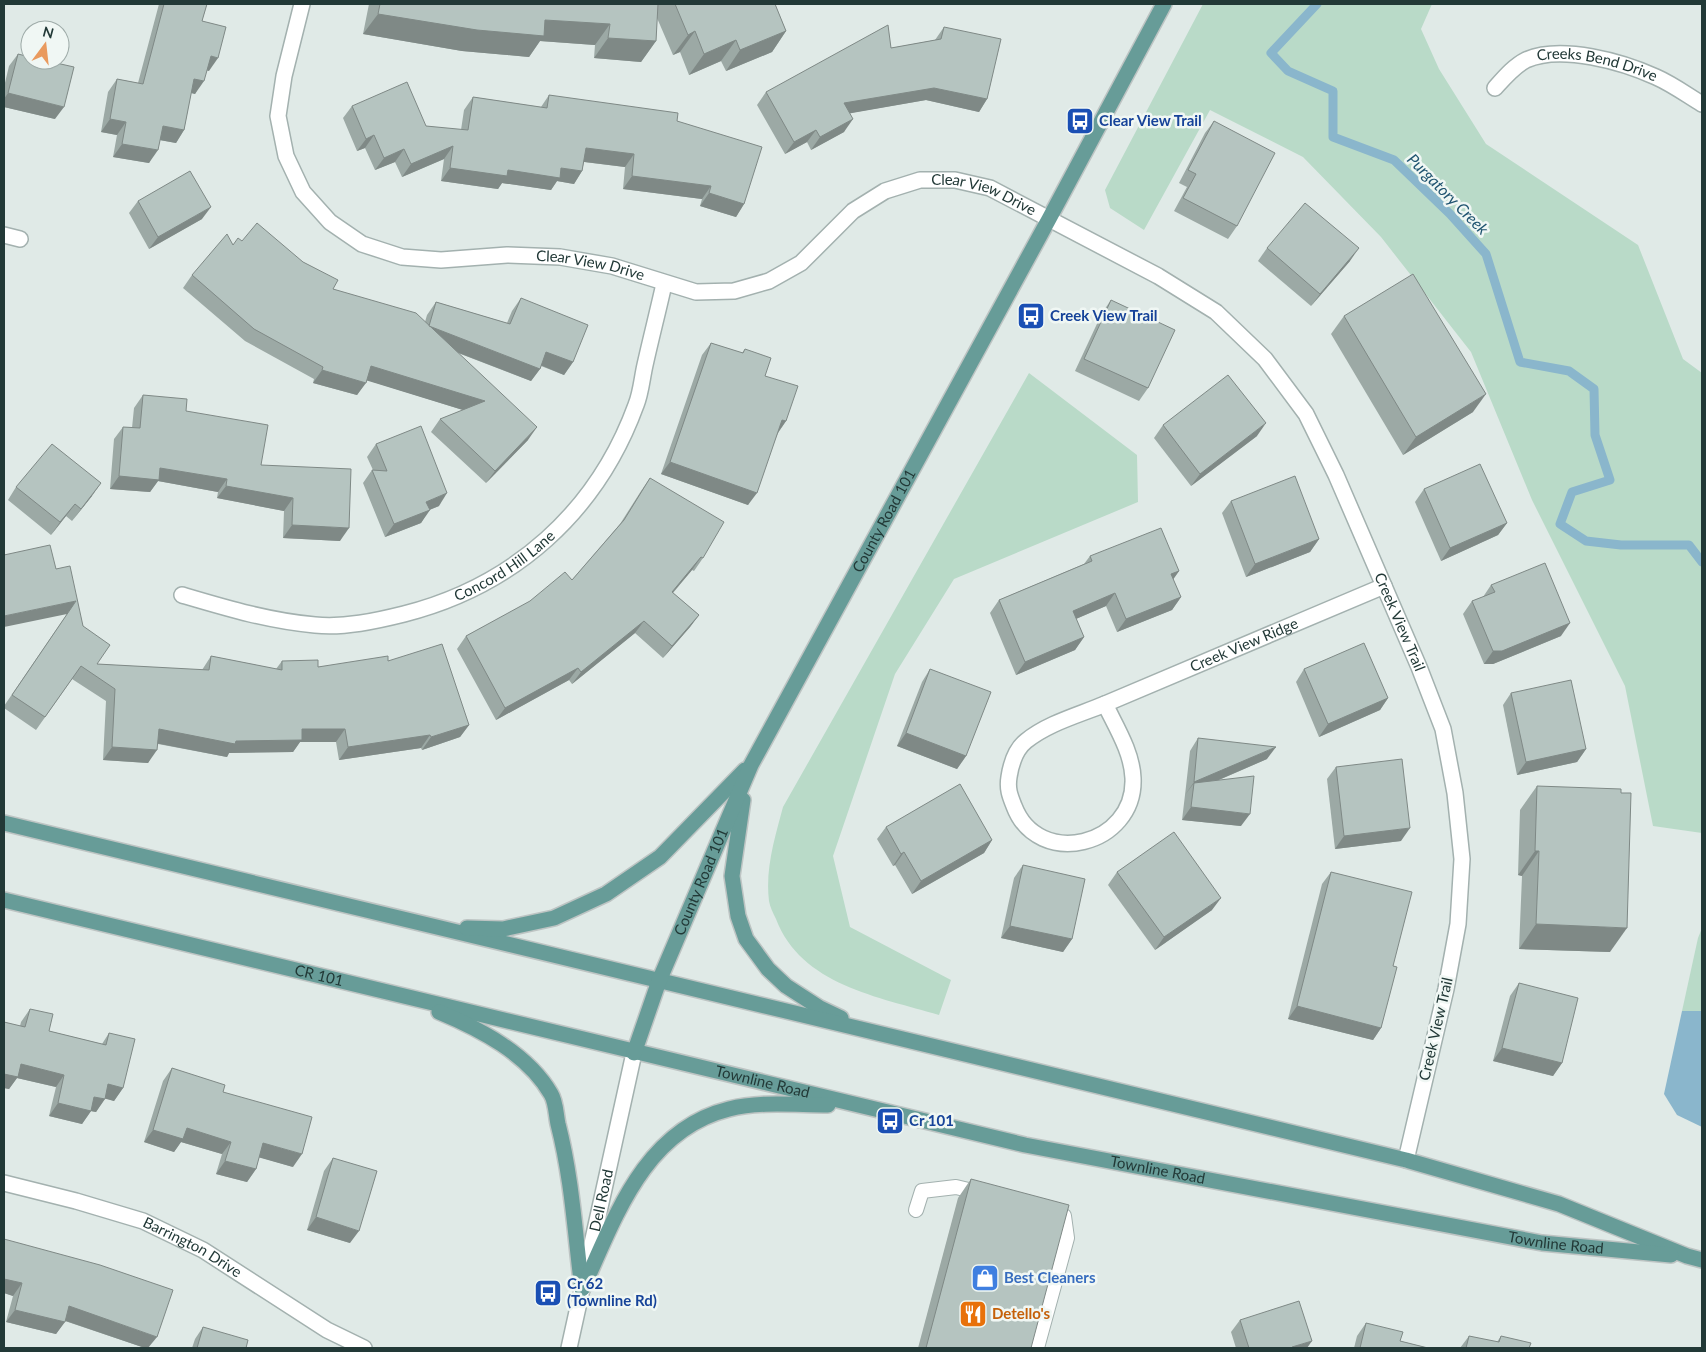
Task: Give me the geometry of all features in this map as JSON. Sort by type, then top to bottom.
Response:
[{"type":"main road","name":"County Road 101","points":[[634,1053],[659,981],[751,765],[1164,4]]},
{"type":"main road","points":[[4,823],[436,926],[503,929],[554,918],[606,894],[660,857],[751,765]]},
{"type":"main road","points":[[751,765],[737,828],[732,876],[738,916],[746,939],[768,969],[786,986],[820,1008],[872,1032]]},
{"type":"main road","name":"CR 101","points":[[4,900],[392,992],[634,1053]]},
{"type":"main road","name":"Townline Road","points":[[436,926],[1406,1160],[1560,1204],[1695,1258]]},
{"type":"main road","points":[[392,992],[476,1027],[512,1053],[537,1076],[552,1095],[566,1154],[582,1290]]},
{"type":"main road","name":"Townline Road","points":[[634,1053],[1024,1145],[1542,1243],[1695,1258]]},
{"type":"main road","points":[[582,1290],[621,1206],[642,1169],[664,1145],[699,1121],[729,1109],[768,1104],[855,1106]]},
{"type":"street","name":"Clear View Drive","points":[[302,4],[284,76],[278,116],[286,156],[303,192],[330,222],[362,244],[402,256],[441,260],[507,254],[560,257],[612,266],[664,284],[696,292],[734,291],[769,282],[801,263],[853,211],[885,191],[920,180],[955,180],[990,188],[1049,219]]},
{"type":"street","name":"Creeks Bend Drive","points":[[1496,88],[1506,76],[1527,60],[1561,53],[1614,62],[1656,77],[1702,104]]},
{"type":"street","name":"Creek View Trail","points":[[1049,219],[1158,276],[1216,312],[1265,359],[1306,414],[1336,475],[1443,729],[1455,793],[1462,858],[1454,942],[1406,1160]]},
{"type":"street","points":[[4,235],[20,239]]},
{"type":"street","name":"Concord Hill Lane","points":[[182,595],[257,617],[316,626],[374,622],[432,607],[486,584],[536,550],[579,508],[611,458],[636,405],[664,284]]},
{"type":"street","name":"Creek View Ridge","points":[[1105,704],[1384,586]]},
{"type":"street","points":[[1105,704],[1128,750],[1134,778],[1128,807],[1112,829],[1084,843],[1057,843],[1033,833],[1017,813],[1007,788],[1011,763],[1025,742],[1048,727],[1105,704]]},
{"type":"street","name":"Dell Road","points":[[569,1348],[634,1053]]},
{"type":"street","name":"Barrington Drive","points":[[4,1183],[76,1200],[144,1221],[203,1250],[327,1330],[364,1348]]},
{"type":"lane","points":[[916,1210],[922,1192],[956,1187],[992,1196]]},
{"type":"lane","points":[[1037,1208],[1064,1216],[1067,1238],[1037,1348]]},
{"type":"green space","points":[[1203,4],[1432,4],[1421,29],[1439,69],[1486,144],[1638,245],[1683,359],[1702,373],[1702,833],[1653,826],[1625,686],[1532,500],[1471,352],[1381,237],[1303,157],[1210,110],[1144,230],[1110,208],[1105,190]]},
{"type":"green space","points":[[1029,373],[1137,455],[1138,502],[954,579],[895,674],[833,856],[850,927],[951,980],[939,1015],[892,1002],[844,985],[823,974],[804,959],[788,941],[771,908],[768,877],[774,841],[783,807]]},
{"type":"green space","points":[[1702,928],[1702,1011],[1682,1011],[1698,938]]},
{"type":"water","points":[[1682,1011],[1702,1011],[1702,1127],[1677,1115],[1664,1094]]},
{"type":"building","points":[[164,4],[207,4],[202,21],[226,27],[218,58],[211,56],[204,81],[194,79],[184,130],[163,126],[158,150],[122,144],[126,122],[110,119],[117,79],[143,84]]},
{"type":"building","points":[[380,4],[658,4],[656,41],[608,38],[610,24],[545,20],[544,36],[477,30],[378,14]]},
{"type":"building","points":[[675,4],[775,4],[786,31],[740,50],[736,40],[704,54],[695,31],[688,35]]},
{"type":"building","points":[[888,25],[891,48],[941,39],[944,27],[1001,39],[987,99],[934,88],[844,103],[853,119],[820,137],[816,130],[794,142],[766,92]]},
{"type":"building","points":[[18,54],[20,54],[20,70],[70,70],[70,66],[74,67],[64,107],[8,93]]},
{"type":"building","points":[[407,82],[426,126],[468,130],[473,97],[547,108],[549,95],[678,113],[677,121],[762,147],[744,204],[709,193],[711,186],[632,176],[634,154],[586,148],[582,171],[561,168],[560,178],[508,170],[507,176],[450,168],[453,146],[411,164],[404,149],[384,158],[374,135],[366,139],[352,106]]},
{"type":"building","points":[[1214,121],[1275,153],[1237,226],[1183,198],[1196,174],[1188,170]]},
{"type":"building","points":[[190,171],[211,207],[158,237],[138,201]]},
{"type":"building","points":[[1305,203],[1359,248],[1320,294],[1267,248]]},
{"type":"building","points":[[257,223],[303,262],[338,280],[333,289],[416,313],[537,427],[495,471],[440,419],[485,401],[371,366],[366,383],[322,370],[323,367],[254,329],[192,275],[227,234],[233,245],[238,238],[242,241]]},
{"type":"building","points":[[1413,274],[1486,394],[1416,437],[1344,316]]},
{"type":"building","points":[[521,298],[588,325],[573,362],[546,352],[540,369],[429,326],[436,302],[510,324]]},
{"type":"building","points":[[1111,300],[1175,330],[1148,388],[1084,359]]},
{"type":"building","points":[[711,343],[743,353],[745,349],[771,358],[765,376],[798,386],[786,421],[782,420],[757,493],[670,462]]},
{"type":"building","points":[[1228,375],[1266,423],[1200,474],[1163,425]]},
{"type":"building","points":[[143,395],[187,399],[186,411],[268,425],[261,465],[351,469],[349,528],[292,525],[293,498],[226,486],[227,479],[160,468],[159,480],[119,476],[123,427],[140,428]]},
{"type":"building","points":[[421,426],[447,493],[426,502],[430,510],[394,524],[372,470],[387,471],[376,444]]},
{"type":"building","points":[[52,444],[101,483],[81,509],[75,504],[60,522],[16,487]]},
{"type":"building","points":[[1480,464],[1507,523],[1450,548],[1424,489]]},
{"type":"building","points":[[1295,476],[1319,539],[1255,564],[1231,501]]},
{"type":"building","points":[[650,478],[724,522],[703,558],[701,557],[672,592],[699,615],[672,646],[644,621],[581,672],[578,668],[505,708],[466,636],[530,601],[565,572],[572,580],[624,520]]},
{"type":"building","points":[[1161,528],[1179,571],[1171,574],[1181,597],[1126,619],[1115,593],[1073,611],[1084,637],[1025,662],[999,600],[1092,561],[1090,556]]},
{"type":"building","points":[[50,545],[56,569],[70,566],[83,626],[110,645],[97,664],[209,670],[211,656],[282,670],[282,661],[318,660],[318,667],[388,656],[388,661],[442,644],[469,725],[431,737],[430,735],[348,747],[345,729],[302,729],[302,740],[236,741],[235,744],[159,729],[157,750],[112,747],[115,689],[81,666],[45,717],[12,695],[76,601],[4,616],[4,555]]},
{"type":"building","points":[[1545,563],[1570,623],[1502,651],[1493,651],[1472,601],[1495,592],[1491,585]]},
{"type":"building","points":[[1364,643],[1388,698],[1328,724],[1304,669]]},
{"type":"building","points":[[930,669],[991,692],[966,756],[906,733]]},
{"type":"building","points":[[1571,680],[1586,749],[1526,762],[1511,693]]},
{"type":"building","points":[[1198,738],[1276,747],[1194,782]]},
{"type":"building","points":[[1402,759],[1410,828],[1344,836],[1336,767]]},
{"type":"building","points":[[1254,776],[1250,814],[1191,807],[1194,783]]},
{"type":"building","points":[[960,784],[992,840],[921,881],[904,852],[901,854],[886,827]]},
{"type":"building","points":[[1537,786],[1621,789],[1621,793],[1631,793],[1627,928],[1536,924],[1539,851],[1535,851]]},
{"type":"building","points":[[1174,832],[1221,898],[1164,937],[1117,872]]},
{"type":"building","points":[[1023,865],[1085,879],[1072,939],[1010,926]]},
{"type":"building","points":[[1331,872],[1412,892],[1393,966],[1397,967],[1381,1028],[1297,1006]]},
{"type":"building","points":[[1519,983],[1578,998],[1562,1063],[1502,1048]]},
{"type":"building","points":[[30,1009],[53,1014],[49,1031],[106,1045],[109,1033],[135,1039],[123,1088],[108,1084],[105,1099],[94,1097],[91,1111],[58,1103],[64,1075],[21,1064],[18,1077],[4,1074],[4,1022],[25,1027]]},
{"type":"building","points":[[172,1068],[225,1085],[223,1092],[312,1117],[302,1154],[263,1143],[256,1169],[225,1161],[231,1142],[187,1128],[183,1139],[153,1130]]},
{"type":"building","points":[[333,1158],[377,1171],[359,1231],[316,1217]]},
{"type":"building","points":[[971,1179],[1069,1205],[1031,1348],[926,1348]]},
{"type":"building","points":[[4,1239],[100,1265],[173,1290],[157,1337],[69,1306],[65,1322],[15,1310],[22,1283],[4,1279]]},
{"type":"building","points":[[1299,1301],[1312,1341],[1293,1348],[1249,1348],[1240,1320]]},
{"type":"building","points":[[1366,1323],[1403,1332],[1400,1341],[1428,1348],[1360,1348]]},
{"type":"building","points":[[203,1327],[248,1340],[246,1348],[197,1348]]},
{"type":"building","points":[[1469,1336],[1499,1342],[1501,1336],[1531,1343],[1529,1348],[1466,1348]]},
{"type":"waterway","name":"Purgatory Creek","points":[[1317,4],[1271,53],[1288,71],[1333,91],[1333,137],[1394,160],[1450,214],[1486,254],[1520,362],[1569,371],[1594,389],[1595,435],[1610,480],[1572,492],[1560,524],[1586,541],[1621,545],[1689,545],[1702,562]]},
{"type":"place","name":"Clear View Trail","points":[[1080,121]]},
{"type":"place","name":"Creek View Trail","points":[[1031,316]]},
{"type":"place","name":"Cr 101","points":[[890,1121]]},
{"type":"place","name":"Best Cleaners","points":[[985,1278]]},
{"type":"place","name":"Cr 62 (Townline Rd)","points":[[548,1293]]},
{"type":"place","name":"Detello's","points":[[973,1314]]}]
